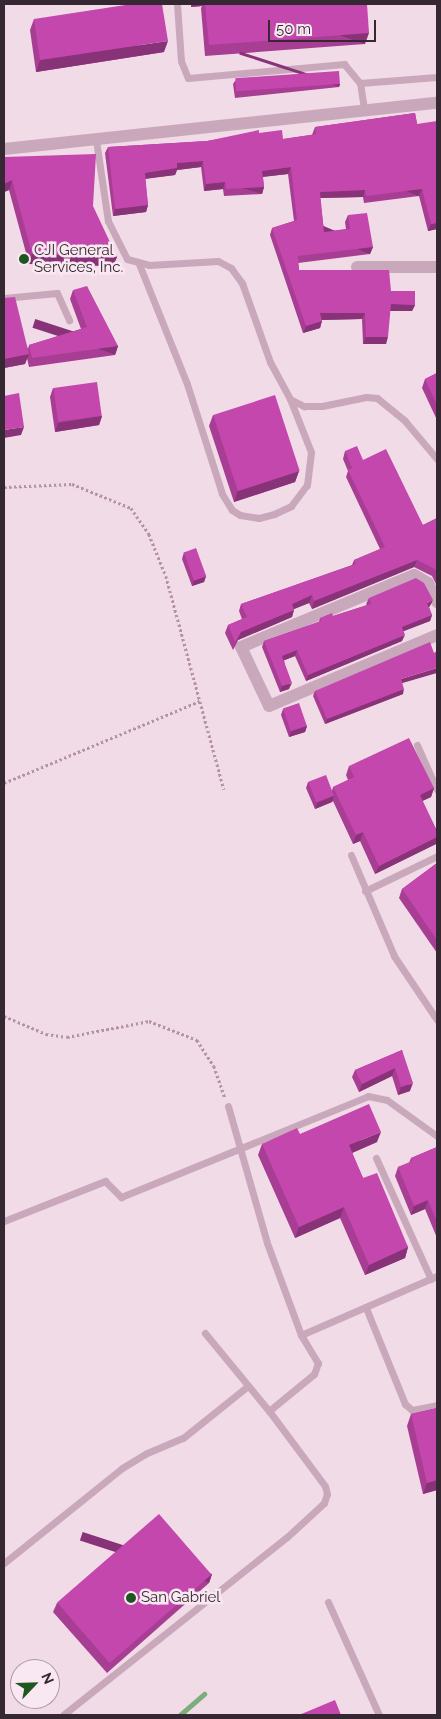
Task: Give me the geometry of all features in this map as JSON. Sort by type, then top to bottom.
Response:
[{"type":"street","points":[[4,149],[189,132],[364,109],[437,103]]},
{"type":"street","points":[[357,267],[437,266]]},
{"type":"street","points":[[437,602],[433,581],[411,576],[241,648],[269,706],[437,635]]},
{"type":"lane","points":[[177,4],[181,61],[188,78],[193,80],[337,63],[351,69],[360,83],[364,109]]},
{"type":"lane","points":[[360,83],[437,77]]},
{"type":"lane","points":[[96,140],[108,220],[119,248],[127,259],[139,264],[200,260],[218,261],[231,268],[242,283],[270,362],[290,399],[311,452],[308,485],[292,506],[259,518],[240,515],[232,510],[222,494],[187,384],[139,264]]},
{"type":"lane","points":[[4,298],[57,293],[69,320]]},
{"type":"lane","points":[[290,399],[304,406],[322,406],[366,397],[377,398],[400,416],[437,459]]},
{"type":"lane","points":[[417,745],[437,790]]},
{"type":"lane","points":[[352,855],[365,891],[394,956],[437,1020]]},
{"type":"lane","points":[[365,891],[437,856]]},
{"type":"lane","points":[[4,1221],[105,1180],[121,1196],[368,1096],[387,1100],[437,1136]]},
{"type":"lane","points":[[228,1106],[238,1149],[268,1243],[301,1335],[318,1368],[269,1411]]},
{"type":"lane","points":[[301,1335],[434,1277],[376,1158]]},
{"type":"lane","points":[[366,1308],[405,1404],[412,1410],[437,1405]]},
{"type":"lane","points":[[63,1715],[287,1537],[324,1503],[327,1494],[325,1486],[269,1411],[205,1333]]},
{"type":"lane","points":[[4,1563],[122,1468],[147,1453],[183,1438],[248,1386]]},
{"type":"lane","points":[[328,1602],[379,1715]]},
{"type":"path","points":[[4,487],[72,484],[130,508],[149,534],[166,576],[224,789]]},
{"type":"path","points":[[4,783],[200,700]]},
{"type":"path","points":[[4,1016],[46,1034],[68,1037],[149,1021],[197,1040],[214,1066],[228,1106]]},
{"type":"building","points":[[132,4],[162,4],[168,41],[40,60],[34,19]]},
{"type":"building","points":[[205,4],[367,4],[369,33],[209,45]]},
{"type":"building","points":[[339,71],[340,84],[236,91],[235,78]]},
{"type":"building","points":[[415,113],[417,124],[437,121],[437,223],[431,224],[422,189],[366,196],[365,190],[320,192],[324,232],[350,229],[348,215],[367,213],[373,247],[298,256],[299,270],[389,270],[391,291],[415,291],[415,305],[391,304],[388,337],[366,337],[365,313],[320,313],[322,321],[306,326],[272,228],[297,220],[291,167],[262,171],[264,187],[226,189],[225,182],[206,184],[203,161],[177,163],[177,168],[145,173],[148,205],[115,209],[108,147],[207,141],[259,130],[259,133],[282,130],[283,139],[316,134],[315,127]]},
{"type":"building","points":[[96,154],[93,206],[117,257],[32,254],[12,180],[4,184],[4,157]]},
{"type":"building","points":[[87,286],[118,346],[32,358],[29,345],[87,327],[73,290]]},
{"type":"building","points":[[15,297],[29,354],[4,359],[4,298]]},
{"type":"building","points":[[437,373],[437,405],[425,379]]},
{"type":"building","points":[[97,382],[102,416],[58,422],[53,388]]},
{"type":"building","points":[[19,393],[24,427],[4,430],[4,396]]},
{"type":"building","points":[[275,395],[300,471],[238,491],[213,415]]},
{"type":"building","points":[[357,446],[363,460],[386,449],[423,525],[437,518],[437,573],[435,569],[417,560],[314,601],[312,595],[292,604],[294,610],[241,632],[235,642],[228,625],[247,617],[241,604],[356,564],[354,560],[385,547],[348,470],[352,468],[345,451]]},
{"type":"building","points":[[196,548],[206,576],[194,581],[184,552]]},
{"type":"building","points":[[416,578],[424,583],[433,600],[427,603],[432,615],[402,627],[405,635],[308,675],[297,650],[282,656],[292,683],[282,686],[264,641],[321,621],[320,618],[332,613],[333,616],[371,604],[369,598]]},
{"type":"building","points":[[430,642],[434,653],[437,651],[437,668],[401,679],[404,689],[327,719],[315,691]]},
{"type":"building","points":[[299,703],[307,726],[291,731],[283,709]]},
{"type":"building","points":[[409,738],[434,788],[420,795],[437,831],[437,837],[379,866],[363,832],[356,835],[333,787],[354,777],[349,766]]},
{"type":"building","points":[[326,775],[334,796],[316,802],[308,782]]},
{"type":"building","points":[[437,863],[437,940],[402,889]]},
{"type":"building","points":[[402,1050],[413,1083],[401,1087],[395,1068],[362,1084],[355,1070]]},
{"type":"building","points":[[369,1104],[381,1132],[349,1145],[363,1178],[377,1173],[408,1247],[369,1265],[344,1207],[299,1227],[262,1144],[297,1128],[300,1134]]},
{"type":"building","points":[[437,1147],[437,1222],[428,1200],[414,1206],[398,1167],[412,1161],[411,1158]]},
{"type":"building","points":[[437,1408],[437,1480],[427,1483],[411,1414]]},
{"type":"building","name":"San Gabriel","points":[[159,1514],[211,1574],[110,1663],[57,1603]]},
{"type":"building","points":[[335,1700],[341,1715],[299,1715]]},
{"type":"waterway","points":[[180,1715],[204,1694]]},
{"type":"place","name":"CJI General Services, Inc.","points":[[24,259]]},
{"type":"place","name":"San Gabriel","points":[[131,1598]]}]
